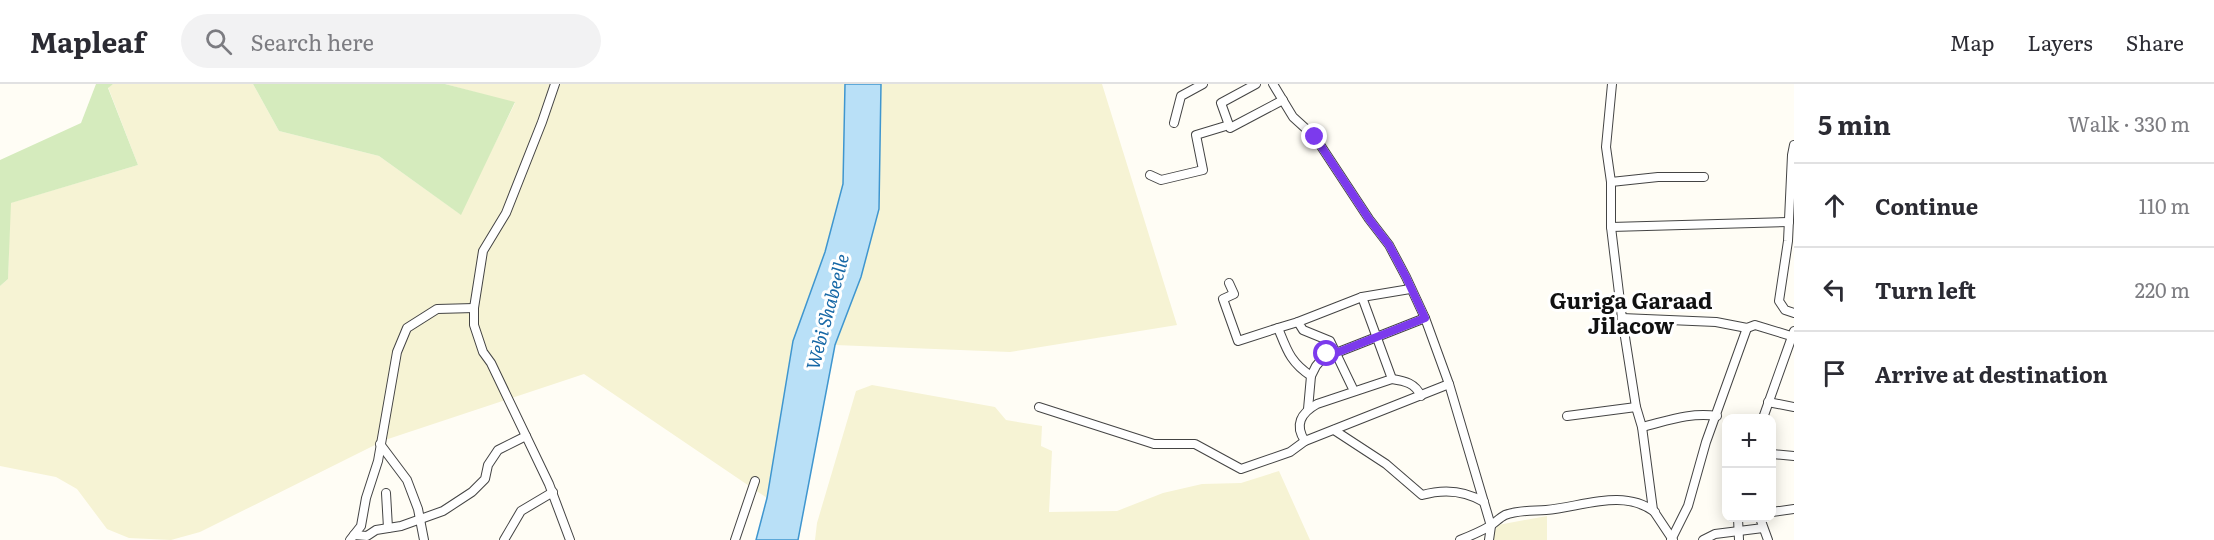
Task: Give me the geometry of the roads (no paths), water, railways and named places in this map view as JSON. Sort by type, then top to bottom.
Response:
[{"type":"street","points":[[555,84],[507,213],[483,251],[474,308],[474,324],[483,352],[491,363],[553,492],[570,540]]},
{"type":"street","points":[[1174,123],[1180,96],[1203,84]]},
{"type":"street","points":[[1229,125],[1221,103],[1256,84]]},
{"type":"street","points":[[1273,84],[1293,117],[1315,137],[1369,219],[1389,245],[1406,277],[1425,318],[1449,384],[1491,526],[1489,540]]},
{"type":"street","points":[[1612,84],[1606,147],[1611,182],[1611,227],[1622,318],[1655,512]]},
{"type":"street","points":[[1150,175],[1161,180],[1203,170],[1196,135],[1229,125],[1230,128],[1283,100]]},
{"type":"street","points":[[1794,145],[1789,222],[1779,301],[1785,310],[1794,313]]},
{"type":"street","points":[[1611,182],[1658,177],[1704,177]]},
{"type":"street","points":[[1611,227],[1789,222]]},
{"type":"street","points":[[1785,260],[1794,263]]},
{"type":"street","points":[[1229,283],[1234,294],[1223,299],[1238,341],[1298,322],[1362,297],[1410,289]]},
{"type":"street","points":[[1362,297],[1392,379]]},
{"type":"street","points":[[352,537],[361,526],[366,498],[378,461],[397,352],[406,328],[436,309],[474,308]]},
{"type":"street","points":[[1305,441],[1299,433],[1300,420],[1308,409],[1311,376],[1316,366],[1327,354],[1336,353],[1425,318]]},
{"type":"street","points":[[1622,318],[1716,322],[1747,328],[1755,325],[1793,333],[1764,414]]},
{"type":"street","points":[[1298,322],[1303,330],[1330,341],[1354,392]]},
{"type":"street","points":[[1278,328],[1290,357],[1298,367],[1311,376]]},
{"type":"street","points":[[1672,539],[1688,506],[1706,442],[1747,328]]},
{"type":"street","points":[[1784,359],[1794,362]]},
{"type":"street","points":[[1308,409],[1392,379],[1408,382],[1421,396]]},
{"type":"street","points":[[1039,407],[1154,444],[1195,444],[1241,469],[1290,452],[1305,441],[1449,384]]},
{"type":"street","points":[[1768,402],[1794,407]]},
{"type":"street","points":[[1567,416],[1636,407]]},
{"type":"street","points":[[1642,427],[1680,416],[1703,413],[1717,416]]},
{"type":"street","points":[[1334,430],[1386,464],[1422,495],[1439,490],[1472,495],[1484,502]]},
{"type":"street","points":[[352,537],[368,538],[376,530],[419,520],[443,511],[472,492],[485,479],[488,465],[498,450],[526,435]]},
{"type":"street","points":[[380,444],[407,480],[418,509],[424,540]]},
{"type":"street","points":[[1776,454],[1794,456]]},
{"type":"street","points":[[735,540],[756,481]]},
{"type":"street","points":[[504,540],[521,511],[553,492]]},
{"type":"street","points":[[386,493],[388,528]]},
{"type":"street","points":[[1460,540],[1491,526],[1503,516],[1522,511],[1548,510],[1581,503],[1621,500],[1645,505],[1655,512],[1672,539]]},
{"type":"street","points":[[1776,511],[1794,509]]},
{"type":"street","points":[[1761,522],[1768,540]]},
{"type":"street","points":[[1703,540],[1715,534],[1739,536],[1762,528]]},
{"type":"water","name":"Webi Shabeelle","points":[[845,84],[881,84],[879,209],[861,277],[835,345],[798,540],[756,540],[767,498],[793,341],[825,252],[843,184]]},
{"type":"district","name":"Guriga Garaad Jilacow","points":[[1631,314]]}]
